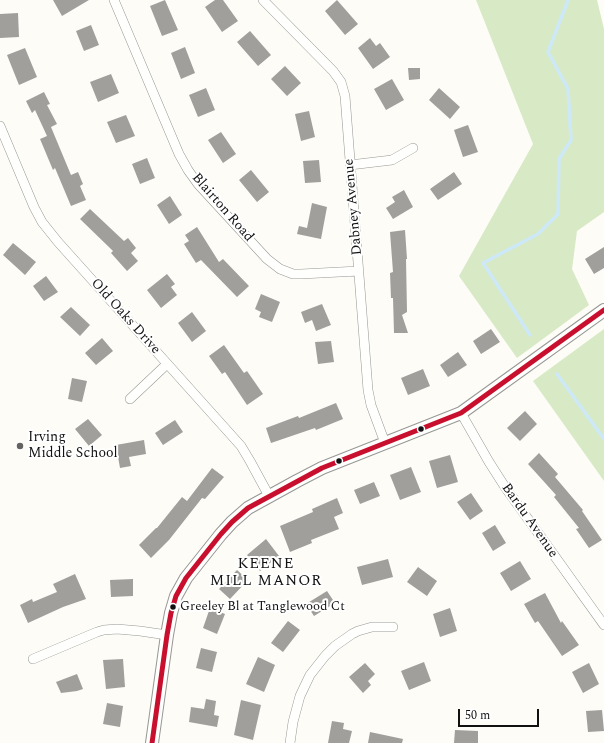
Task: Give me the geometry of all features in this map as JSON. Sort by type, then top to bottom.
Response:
[{"type":"street","name":"Blairton Road","points":[[114,0],[179,154],[198,184],[267,259],[280,269],[293,274],[359,271]]},
{"type":"street","name":"Dabney Avenue","points":[[263,0],[333,71],[341,82],[345,96],[368,390],[385,443]]},
{"type":"street","name":"Old Oaks Drive","points":[[0,126],[34,207],[42,222],[58,242],[241,446],[269,496]]},
{"type":"street","points":[[350,165],[392,160],[413,148]]},
{"type":"street","points":[[152,743],[167,635],[176,596],[186,578],[232,522],[248,508],[322,468],[462,413],[604,310]]},
{"type":"street","points":[[130,399],[167,364]]},
{"type":"street","name":"Bardu Avenue","points":[[462,413],[489,462],[505,487],[604,624]]},
{"type":"street","points":[[290,743],[293,722],[300,696],[310,675],[325,656],[335,646],[358,631],[372,627],[393,627]]},
{"type":"street","points":[[33,659],[104,630],[117,629],[167,635]]},
{"type":"green space","points":[[476,0],[597,0],[604,29],[604,212],[577,231],[572,269],[589,305],[517,358],[459,276],[533,144]]},
{"type":"green space","points":[[604,329],[604,481],[533,381]]},
{"type":"building","points":[[53,0],[89,0],[62,16]]},
{"type":"building","points":[[165,0],[178,30],[162,36],[150,6]]},
{"type":"building","points":[[215,0],[223,0],[238,21],[222,32],[205,7]]},
{"type":"building","points":[[337,0],[358,24],[345,35],[325,11]]},
{"type":"building","points":[[18,13],[19,37],[0,38],[0,14]]},
{"type":"building","points":[[91,25],[99,45],[84,51],[76,31]]},
{"type":"building","points":[[250,31],[271,55],[258,66],[237,42]]},
{"type":"building","points":[[370,38],[376,46],[380,43],[390,57],[373,69],[358,48]]},
{"type":"building","points":[[185,47],[195,73],[181,79],[171,53]]},
{"type":"building","points":[[25,48],[37,77],[19,85],[7,55]]},
{"type":"building","points":[[285,66],[301,83],[287,96],[271,79]]},
{"type":"building","points":[[408,68],[420,68],[420,79],[409,80]]},
{"type":"building","points":[[111,74],[119,93],[98,102],[90,82]]},
{"type":"building","points":[[392,79],[404,100],[386,110],[374,89]]},
{"type":"building","points":[[206,88],[215,110],[198,117],[189,95]]},
{"type":"building","points":[[439,88],[460,107],[450,119],[429,100]]},
{"type":"building","points":[[44,92],[50,104],[47,105],[57,124],[51,127],[71,175],[78,172],[83,184],[80,186],[86,200],[71,206],[55,168],[53,170],[40,139],[47,136],[35,110],[32,113],[26,101]]},
{"type":"building","points":[[309,111],[315,137],[301,141],[295,114]]},
{"type":"building","points":[[126,115],[135,136],[116,143],[107,122]]},
{"type":"building","points":[[468,125],[478,152],[463,157],[454,130]]},
{"type":"building","points":[[221,132],[236,154],[223,163],[208,140]]},
{"type":"building","points":[[147,158],[155,178],[140,184],[132,164]]},
{"type":"building","points":[[319,160],[321,182],[305,183],[303,161]]},
{"type":"building","points":[[251,170],[269,192],[257,202],[239,180]]},
{"type":"building","points":[[454,172],[462,184],[438,200],[430,189]]},
{"type":"building","points":[[404,190],[413,207],[393,219],[386,208],[395,202],[392,197]]},
{"type":"building","points":[[170,196],[182,215],[169,224],[157,205]]},
{"type":"building","points":[[312,203],[327,207],[321,239],[297,234],[299,226],[307,228]]},
{"type":"building","points":[[90,209],[124,241],[128,238],[136,248],[131,253],[138,261],[127,271],[111,253],[113,251],[80,219]]},
{"type":"building","points":[[197,227],[219,262],[223,259],[249,286],[237,297],[201,260],[196,263],[184,244],[189,241],[185,235]]},
{"type":"building","points":[[405,230],[407,259],[407,312],[402,315],[408,333],[394,333],[393,298],[391,298],[390,273],[393,272],[390,232]]},
{"type":"building","points":[[13,243],[36,262],[25,275],[3,255]]},
{"type":"building","points":[[604,247],[604,268],[594,274],[585,259]]},
{"type":"building","points":[[167,274],[175,284],[171,287],[177,295],[161,308],[147,290]]},
{"type":"building","points":[[46,276],[58,292],[44,301],[33,286]]},
{"type":"building","points":[[261,294],[280,302],[272,322],[259,317],[261,312],[255,309]]},
{"type":"building","points":[[322,304],[331,325],[316,331],[312,320],[305,323],[301,312]]},
{"type":"building","points":[[71,307],[90,325],[80,336],[60,317]]},
{"type":"building","points":[[192,312],[206,331],[192,342],[178,323]]},
{"type":"building","points":[[491,329],[500,342],[481,354],[473,341]]},
{"type":"building","points":[[102,338],[113,351],[96,365],[85,353]]},
{"type":"building","points":[[331,341],[334,362],[318,364],[315,342]]},
{"type":"building","points":[[224,345],[244,373],[247,371],[263,394],[247,405],[225,372],[222,374],[209,356]]},
{"type":"building","points":[[458,352],[467,365],[448,377],[440,365]]},
{"type":"building","points":[[423,369],[430,386],[408,395],[401,378]]},
{"type":"building","points":[[72,378],[87,381],[82,402],[68,399]]},
{"type":"building","points":[[336,403],[343,419],[316,430],[315,428],[271,443],[266,428],[298,416],[299,418]]},
{"type":"building","points":[[525,411],[537,424],[520,441],[507,428]]},
{"type":"building","points":[[88,419],[102,435],[89,446],[75,429]]},
{"type":"building","points":[[175,420],[183,432],[163,445],[155,433]]},
{"type":"building","points":[[144,440],[146,454],[129,457],[131,466],[120,468],[116,445]]},
{"type":"building","points":[[539,453],[558,474],[555,477],[583,510],[582,511],[602,540],[589,548],[576,529],[579,528],[554,497],[556,495],[528,464]]},
{"type":"building","points":[[450,455],[458,482],[437,488],[429,461]]},
{"type":"building","points":[[411,467],[421,492],[400,500],[390,475]]},
{"type":"building","points":[[212,468],[224,477],[205,499],[202,498],[169,540],[151,558],[139,545],[157,528],[182,497],[187,501]]},
{"type":"building","points":[[374,482],[380,496],[360,504],[354,490]]},
{"type":"building","points":[[471,493],[483,511],[470,520],[457,502]]},
{"type":"building","points":[[337,498],[343,513],[334,517],[339,529],[311,540],[312,543],[290,552],[280,526],[313,512],[312,509]]},
{"type":"building","points":[[495,525],[506,543],[493,551],[482,533]]},
{"type":"building","points":[[266,539],[279,556],[260,571],[247,555]]},
{"type":"building","points":[[388,559],[393,577],[362,585],[357,567]]},
{"type":"building","points":[[520,561],[531,579],[511,591],[500,573]]},
{"type":"building","points":[[418,567],[437,581],[427,596],[407,582]]},
{"type":"building","points":[[237,570],[248,580],[230,599],[219,589]]},
{"type":"building","points":[[75,574],[86,599],[63,607],[28,623],[20,605],[32,599],[33,602],[57,592],[53,584]]},
{"type":"building","points":[[133,579],[133,596],[111,597],[110,580]]},
{"type":"building","points":[[327,591],[335,603],[314,616],[306,604]]},
{"type":"building","points":[[545,593],[561,623],[562,621],[579,645],[562,656],[538,621],[535,623],[524,604]]},
{"type":"building","points":[[210,608],[225,614],[217,634],[203,628]]},
{"type":"building","points":[[450,608],[457,631],[440,637],[433,614]]},
{"type":"building","points":[[288,621],[300,630],[283,652],[271,643]]},
{"type":"building","points":[[201,648],[217,652],[212,672],[196,668]]},
{"type":"building","points":[[258,657],[275,665],[264,692],[246,684]]},
{"type":"building","points":[[123,659],[125,687],[106,689],[103,660]]},
{"type":"building","points":[[424,662],[431,681],[409,690],[401,671]]},
{"type":"building","points":[[365,663],[375,674],[368,681],[371,685],[363,693],[349,677]]},
{"type":"building","points":[[589,663],[599,684],[583,693],[572,672]]},
{"type":"building","points":[[77,674],[83,689],[61,693],[56,682]]},
{"type":"building","points":[[206,699],[216,701],[214,715],[219,716],[217,727],[189,722],[191,707],[204,709]]},
{"type":"building","points":[[241,700],[261,705],[253,740],[234,735]]},
{"type":"building","points":[[107,703],[123,706],[120,727],[103,724]]},
{"type":"building","points":[[602,710],[604,731],[588,732],[586,711]]},
{"type":"building","points":[[332,721],[344,723],[343,729],[352,731],[349,743],[328,743]]},
{"type":"building","points":[[455,730],[478,731],[478,743],[454,743]]},
{"type":"building","points":[[370,732],[403,739],[402,743],[368,743]]},
{"type":"waterway","points":[[530,335],[483,263],[538,234],[558,214],[559,159],[571,140],[568,89],[548,52],[568,0]]},
{"type":"waterway","points":[[557,374],[604,439]]},
{"type":"transit line","points":[[152,743],[167,635],[176,596],[186,578],[232,522],[248,508],[322,468],[461,413],[604,310]]},
{"type":"place","name":"Irving Middle School","points":[[20,446]]},
{"type":"place","name":"Greeley Bl at Tanglewood Ct","points":[[173,607]]},
{"type":"district","name":"KEENE MILL MANOR","points":[[266,574]]}]
